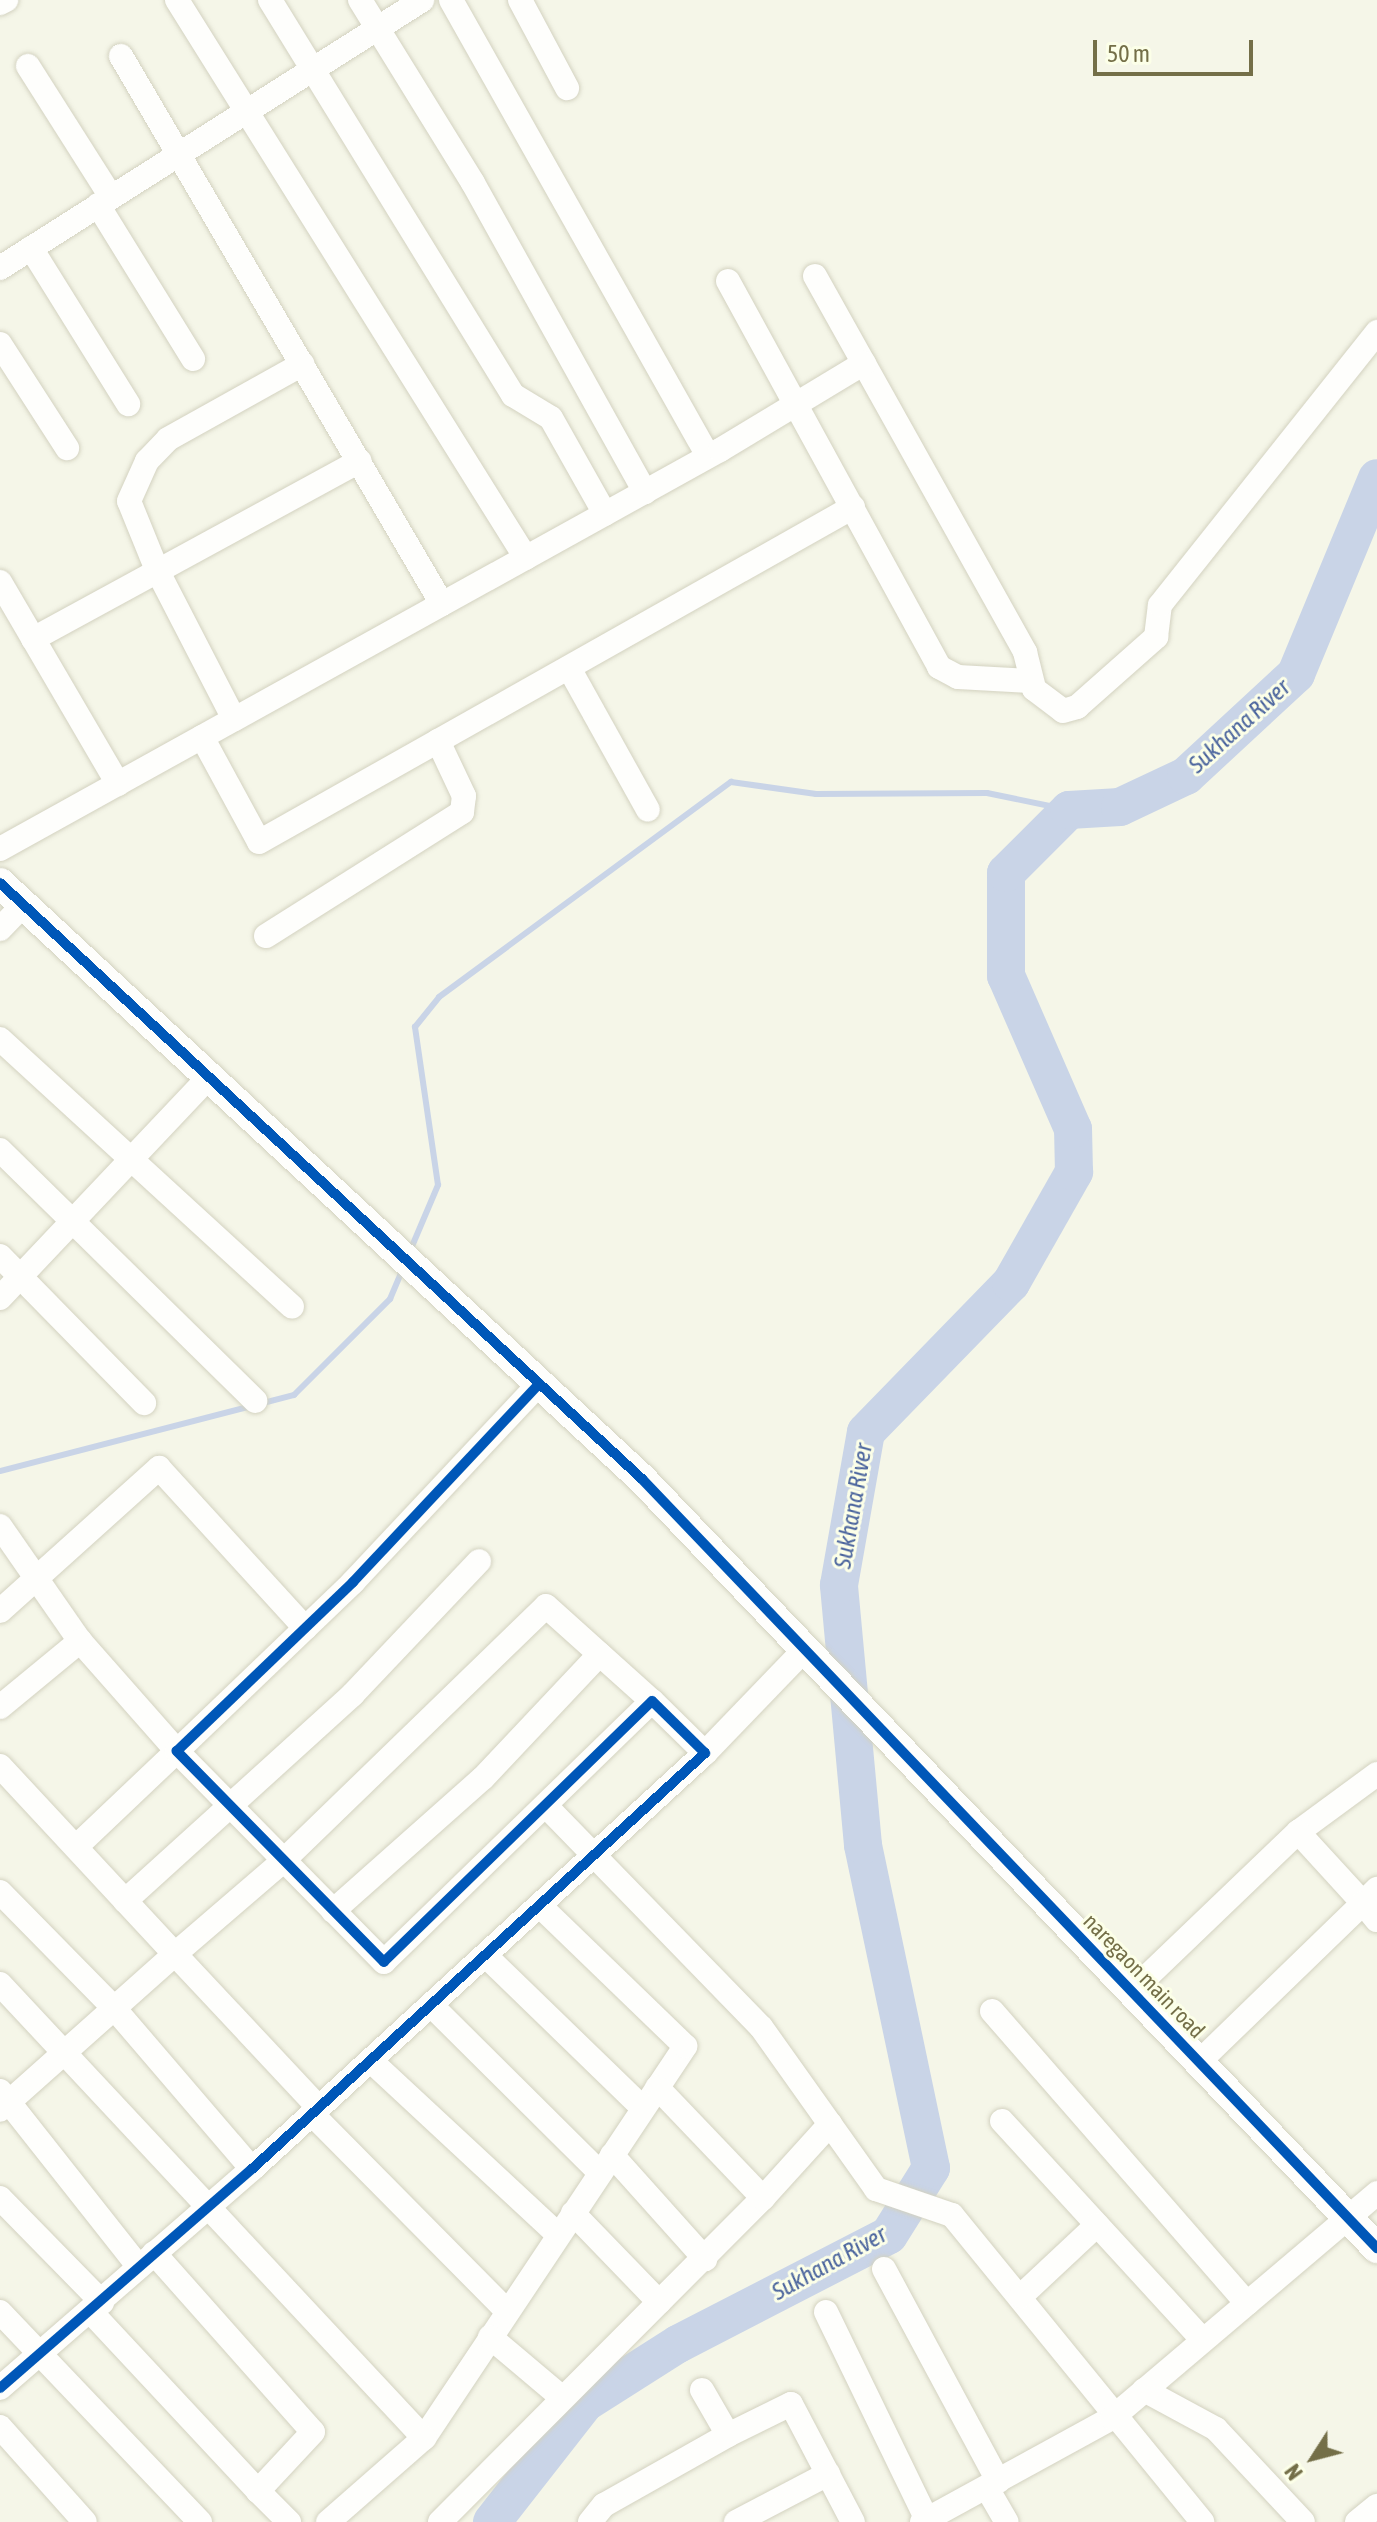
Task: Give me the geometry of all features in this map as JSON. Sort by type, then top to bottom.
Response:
[{"type":"street","points":[[0,3],[6,0]]},
{"type":"street","points":[[177,0],[243,113],[526,558]]},
{"type":"street","points":[[270,0],[513,395],[551,418],[605,514]]},
{"type":"street","points":[[360,0],[473,183],[645,492]]},
{"type":"street","points":[[0,268],[422,0]]},
{"type":"street","points":[[451,0],[708,456]]},
{"type":"street","points":[[520,0],[567,88]]},
{"type":"street","points":[[121,56],[181,153],[442,604]]},
{"type":"street","points":[[28,66],[193,359]]},
{"type":"street","points":[[31,248],[128,404]]},
{"type":"street","points":[[815,276],[1025,652],[1030,681],[1051,708],[1077,707],[1156,637],[1160,605],[1377,332]]},
{"type":"street","points":[[728,281],[939,667],[958,677],[1030,681]]},
{"type":"street","points":[[0,344],[67,448]]},
{"type":"street","points":[[0,849],[645,492],[864,363]]},
{"type":"street","points":[[234,719],[157,570],[129,501],[147,461],[168,439],[303,364]]},
{"type":"street","points":[[33,639],[360,461]]},
{"type":"street","points":[[202,737],[259,842],[853,507]]},
{"type":"street","points":[[0,582],[118,784]]},
{"type":"street","points":[[569,668],[648,810]]},
{"type":"street","points":[[266,936],[462,812],[464,796],[438,741]]},
{"type":"street","name":"naregaon main road","points":[[0,883],[642,1479],[1377,2248]]},
{"type":"street","points":[[0,929],[24,904]]},
{"type":"street","points":[[0,1039],[292,1307]]},
{"type":"street","points":[[0,1298],[209,1077]]},
{"type":"street","points":[[0,1150],[255,1401]]},
{"type":"street","points":[[0,1256],[144,1403]]},
{"type":"street","points":[[76,1847],[305,1628],[539,1384]]},
{"type":"street","points":[[0,1611],[159,1468],[305,1628]]},
{"type":"street","points":[[0,1526],[80,1641],[177,1751],[384,1962],[652,1701]]},
{"type":"street","points":[[125,1901],[384,1664],[479,1561]]},
{"type":"street","points":[[258,2491],[313,2432],[147,2260],[3,2101],[62,2054],[283,1861],[546,1606],[705,1753]]},
{"type":"street","points":[[0,1707],[80,1641]]},
{"type":"street","points":[[0,2388],[252,2169],[542,1908],[705,1753],[805,1649]]},
{"type":"street","points":[[333,1911],[483,1778],[600,1654]]},
{"type":"street","points":[[0,1766],[175,1954],[315,2111],[507,2311]]},
{"type":"street","points":[[1132,1991],[1298,1832],[1377,1774]]},
{"type":"street","points":[[546,1806],[761,2027],[876,2189],[952,2215],[1021,2296],[1112,2418],[1202,2522]]},
{"type":"street","points":[[1199,2062],[1372,1904],[1298,1832]]},
{"type":"street","points":[[0,1892],[114,2008],[252,2169]]},
{"type":"street","points":[[328,2522],[424,2438],[685,2046],[542,1908]]},
{"type":"street","points":[[487,1957],[643,2108]]},
{"type":"street","points":[[0,1984],[204,2209],[424,2438]]},
{"type":"street","points":[[432,2006],[705,2259]]},
{"type":"street","points":[[992,2011],[1247,2303]]},
{"type":"street","points":[[371,2061],[558,2235]]},
{"type":"street","points":[[657,2087],[763,2198]]},
{"type":"street","points":[[1002,2121],[1203,2340]]},
{"type":"street","points":[[440,2522],[560,2396],[705,2259],[830,2124]]},
{"type":"street","points":[[826,2312],[925,2521],[1112,2418],[1377,2193]]},
{"type":"street","points":[[0,2198],[258,2491],[289,2522]]},
{"type":"street","points":[[573,2213],[659,2302]]},
{"type":"street","points":[[1021,2296],[1097,2225]]},
{"type":"street","points":[[884,2269],[992,2484],[1007,2522]]},
{"type":"street","points":[[0,2312],[38,2356],[200,2522]]},
{"type":"street","points":[[490,2337],[560,2396]]},
{"type":"street","points":[[702,2390],[728,2435]]},
{"type":"street","points":[[1144,2390],[1216,2429],[1303,2522]]},
{"type":"street","points":[[590,2522],[604,2505],[728,2435],[791,2404],[853,2522]]},
{"type":"street","points":[[0,2427],[85,2522]]},
{"type":"street","points":[[736,2522],[828,2474]]},
{"type":"street","points":[[1357,2522],[1377,2506]]},
{"type":"waterway","name":"Sukhana River","points":[[492,2522],[585,2403],[678,2344],[889,2235],[931,2168],[863,1845],[839,1585],[866,1432],[1011,1283],[1074,1172],[1073,1129],[1006,976],[1006,873],[1069,810],[1120,807],[1186,776],[1296,674],[1377,478]]},
{"type":"waterway","points":[[410,1251],[438,1185],[415,1027],[439,997],[731,782],[816,794],[987,793],[1069,810]]},
{"type":"waterway","points":[[0,1471],[294,1395],[390,1299],[403,1269]]},
{"type":"cycle path","points":[[0,883],[642,1479],[1377,2248]]},
{"type":"cycle path","points":[[0,2388],[252,2169],[705,1753],[652,1701],[384,1962],[177,1751],[353,1582],[539,1384]]}]
